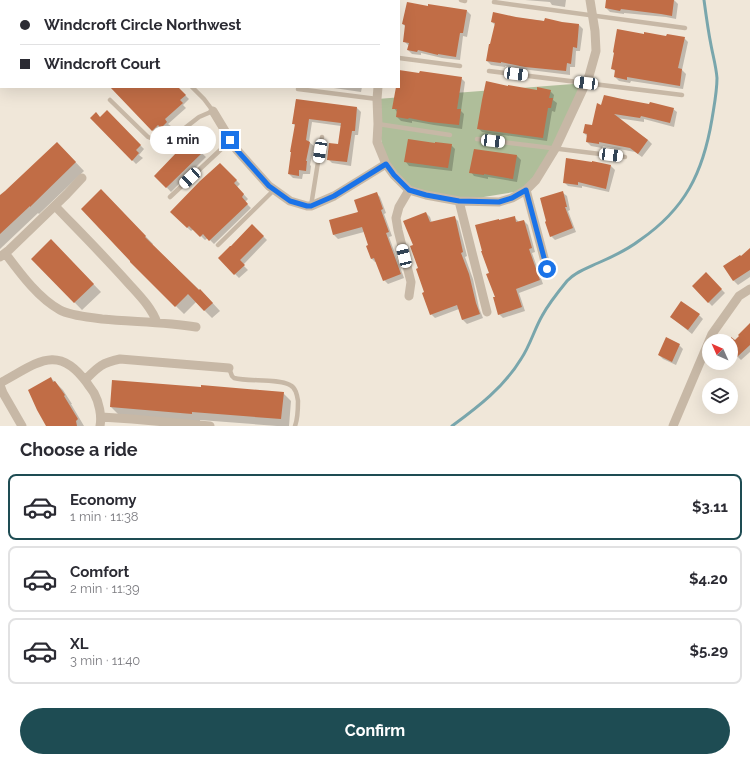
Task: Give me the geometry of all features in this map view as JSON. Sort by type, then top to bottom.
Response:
[{"type":"street","points":[[378,88],[377,142],[386,164],[394,175],[409,190],[426,195],[459,201],[499,202],[512,198],[526,190],[536,180],[555,148],[589,76],[596,51],[595,31],[590,0]]},
{"type":"street","points":[[213,111],[236,149],[269,186],[290,201],[311,206],[334,196],[386,164]]},
{"type":"street","points":[[82,178],[55,206],[3,255],[50,304],[62,311],[84,317],[196,327]]},
{"type":"street","points":[[409,190],[399,207],[396,218],[410,282],[409,296]]},
{"type":"street","points":[[526,190],[547,269]]},
{"type":"street","points":[[459,201],[487,312]]},
{"type":"street","points":[[55,206],[112,265],[143,300],[156,318],[157,323]]},
{"type":"street","points":[[673,426],[712,334],[739,296],[750,289]]},
{"type":"street","points":[[85,380],[97,368],[107,362],[120,359],[229,368]]},
{"type":"street","points":[[22,426],[3,393],[0,384],[28,367],[44,361],[58,360],[64,361],[78,371],[94,393],[100,422],[132,419],[210,426]]},
{"type":"lane","points":[[494,2],[685,28]]},
{"type":"lane","points":[[400,58],[460,66]]},
{"type":"lane","points":[[489,71],[682,95]]},
{"type":"lane","points":[[110,100],[148,137],[159,141],[172,138],[199,117],[213,111],[193,88]]},
{"type":"lane","points":[[298,89],[377,99]]},
{"type":"lane","points":[[378,124],[450,134]]},
{"type":"lane","points":[[311,206],[322,137]]},
{"type":"lane","points":[[477,139],[625,157]]},
{"type":"lane","points":[[170,197],[230,140]]},
{"type":"lane","points":[[218,245],[274,190]]},
{"type":"lane","points":[[229,368],[234,378],[279,382],[290,385],[297,394],[298,412],[295,426]]},
{"type":"green space","points":[[586,83],[555,149],[526,190],[459,201],[409,190],[386,164],[378,124],[377,99]]},
{"type":"building","points":[[606,0],[674,0],[672,16],[621,9],[620,11],[605,8]]},
{"type":"building","points":[[407,2],[467,10],[463,33],[460,33],[456,57],[438,55],[418,50],[417,52],[407,50],[409,43],[403,42],[405,25],[402,24]]},
{"type":"building","points":[[493,12],[544,21],[545,18],[579,24],[577,48],[573,47],[571,64],[567,63],[566,71],[486,61],[495,23],[491,22]]},
{"type":"building","points":[[617,29],[644,34],[644,32],[666,36],[667,34],[685,37],[678,68],[682,69],[680,86],[627,77],[627,80],[614,77],[615,70],[611,69]]},
{"type":"building","points":[[400,70],[419,73],[420,71],[462,77],[457,109],[461,109],[459,125],[396,117],[397,109],[392,109],[396,88],[400,88]]},
{"type":"building","points":[[486,81],[508,86],[537,90],[537,87],[551,90],[549,98],[553,98],[551,108],[548,108],[543,138],[477,129]]},
{"type":"building","points":[[111,88],[179,88],[186,95],[180,100],[183,103],[165,119],[167,122],[161,128],[158,125],[152,131]]},
{"type":"building","points":[[604,95],[649,104],[650,102],[674,108],[670,123],[641,116],[640,118],[614,114],[648,140],[638,154],[630,148],[599,142],[599,144],[586,142],[587,134],[583,133],[585,124],[592,125],[597,103],[601,105]]},
{"type":"building","points":[[296,99],[357,107],[355,131],[352,131],[347,162],[327,160],[329,143],[338,144],[341,123],[309,119],[306,140],[310,142],[306,161],[306,171],[299,170],[299,176],[288,174],[295,124],[292,124]]},
{"type":"building","points":[[107,110],[141,145],[136,150],[139,153],[132,161],[90,118],[96,112],[100,117]]},
{"type":"building","points":[[408,139],[452,144],[448,168],[404,162]]},
{"type":"building","points":[[190,140],[203,152],[166,188],[154,176]]},
{"type":"building","points":[[57,142],[76,162],[0,234],[0,195]]},
{"type":"building","points":[[474,149],[517,155],[513,179],[469,173]]},
{"type":"building","points":[[566,158],[611,165],[606,189],[578,182],[578,185],[563,183]]},
{"type":"building","points":[[220,163],[237,180],[234,183],[244,194],[242,197],[248,204],[209,241],[203,234],[200,237],[189,226],[187,228],[170,212]]},
{"type":"building","points":[[101,189],[146,236],[145,237],[213,303],[204,311],[188,294],[175,307],[130,262],[81,209]]},
{"type":"building","points":[[563,191],[567,207],[565,207],[573,228],[550,237],[540,198]]},
{"type":"building","points":[[377,192],[383,209],[381,210],[389,232],[386,233],[401,274],[383,281],[374,258],[371,259],[366,246],[368,245],[362,227],[333,235],[329,220],[358,212],[354,200]]},
{"type":"building","points":[[426,212],[430,222],[455,216],[463,252],[461,253],[469,274],[480,314],[462,320],[457,305],[430,315],[422,293],[424,292],[416,269],[418,268],[410,246],[413,245],[403,221]]},
{"type":"building","points":[[515,216],[516,222],[524,220],[532,248],[529,249],[540,280],[516,289],[522,307],[498,315],[493,297],[495,297],[486,274],[489,273],[481,251],[475,225]]},
{"type":"building","points":[[252,224],[264,236],[240,260],[245,265],[234,275],[218,258]]},
{"type":"building","points":[[51,239],[94,284],[74,303],[31,259]]},
{"type":"building","points":[[750,248],[750,270],[733,281],[723,266],[740,255],[741,256]]},
{"type":"building","points":[[706,272],[722,289],[708,303],[692,286]]},
{"type":"building","points":[[681,301],[700,314],[688,330],[670,317]]},
{"type":"building","points":[[750,323],[750,345],[738,356],[739,336],[738,335]]},
{"type":"building","points":[[666,337],[680,344],[672,362],[658,355]]},
{"type":"building","points":[[51,377],[53,382],[55,381],[65,395],[64,396],[78,419],[76,421],[77,426],[46,426],[37,410],[28,390]]},
{"type":"building","points":[[112,380],[201,387],[201,385],[284,392],[281,419],[192,412],[192,414],[110,407]]},
{"type":"waterway","points":[[452,426],[490,396],[507,379],[527,349],[545,311],[567,281],[577,273],[630,247],[656,228],[669,216],[690,188],[697,173],[708,138],[717,78],[704,0]]},
{"type":"route","points":[[230,140],[236,149],[269,186],[290,201],[307,206],[311,206],[334,196],[386,164],[394,175],[409,190],[426,195],[459,201],[499,202],[512,198],[526,190],[547,269]]}]
